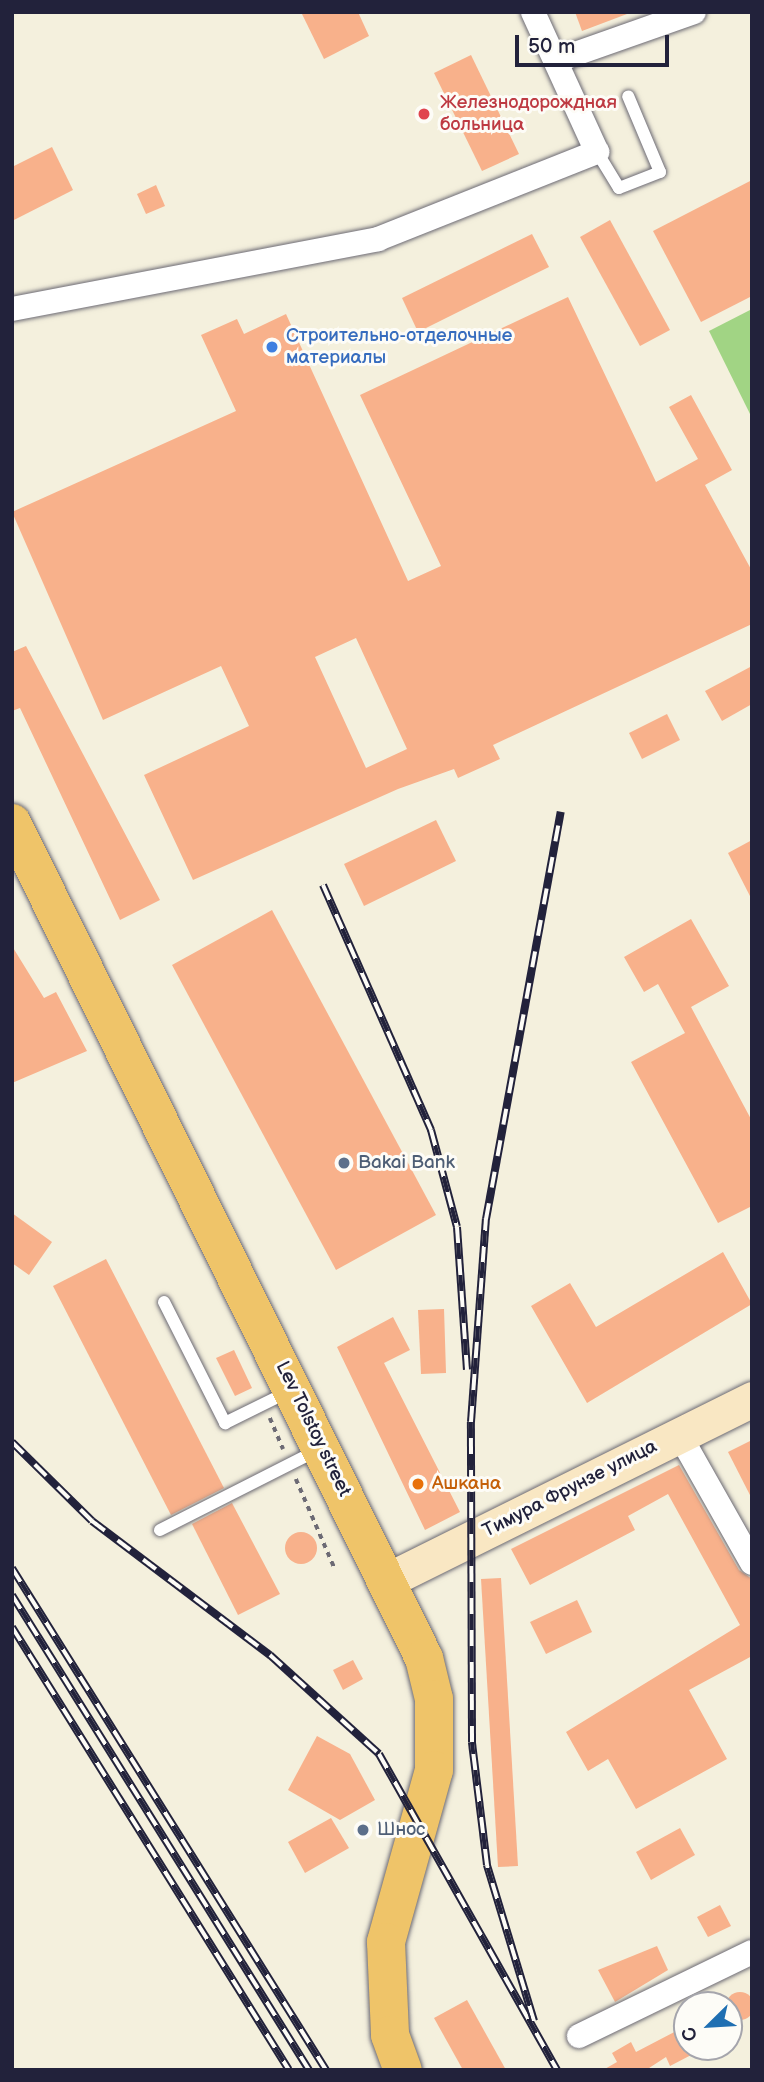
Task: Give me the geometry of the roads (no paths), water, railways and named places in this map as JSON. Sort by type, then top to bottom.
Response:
[{"type":"main road","name":"Lev Tolstoy street","points":[[12,823],[388,1580],[424,1658],[434,1699],[434,1769],[426,1811],[386,1942],[390,2035],[403,2070]]},
{"type":"main road","name":"Тимура Фрунзе улица","points":[[388,1580],[752,1399]]},
{"type":"street","points":[[12,309],[378,239],[597,152],[558,60],[533,12]]},
{"type":"street","points":[[558,60],[694,12]]},
{"type":"street","points":[[679,1434],[752,1563]]},
{"type":"street","points":[[579,2036],[752,1952]]},
{"type":"lane","points":[[597,152],[619,188],[660,172],[628,96]]},
{"type":"lane","points":[[164,1302],[225,1423],[293,1389]]},
{"type":"lane","points":[[160,1530],[322,1447]]},
{"type":"railway","points":[[534,2021],[487,1865],[472,1742],[471,1422],[486,1219],[561,812]]},
{"type":"railway","points":[[323,885],[431,1130],[457,1227],[467,1370]]},
{"type":"railway","points":[[12,1442],[92,1521],[270,1655],[379,1754],[557,2070]]},
{"type":"railway","points":[[12,1568],[326,2070]]},
{"type":"railway","points":[[12,1595],[309,2070]]},
{"type":"railway","points":[[12,1627],[289,2070]]},
{"type":"place","name":"Железнодорождная больница","points":[[424,114]]},
{"type":"place","name":"Строительно-отделочные материалы","points":[[272,347]]},
{"type":"place","name":"Bakai Bank","points":[[344,1163]]},
{"type":"place","name":"Ашкана","points":[[418,1484]]},
{"type":"place","name":"Шнос","points":[[363,1830]]}]
